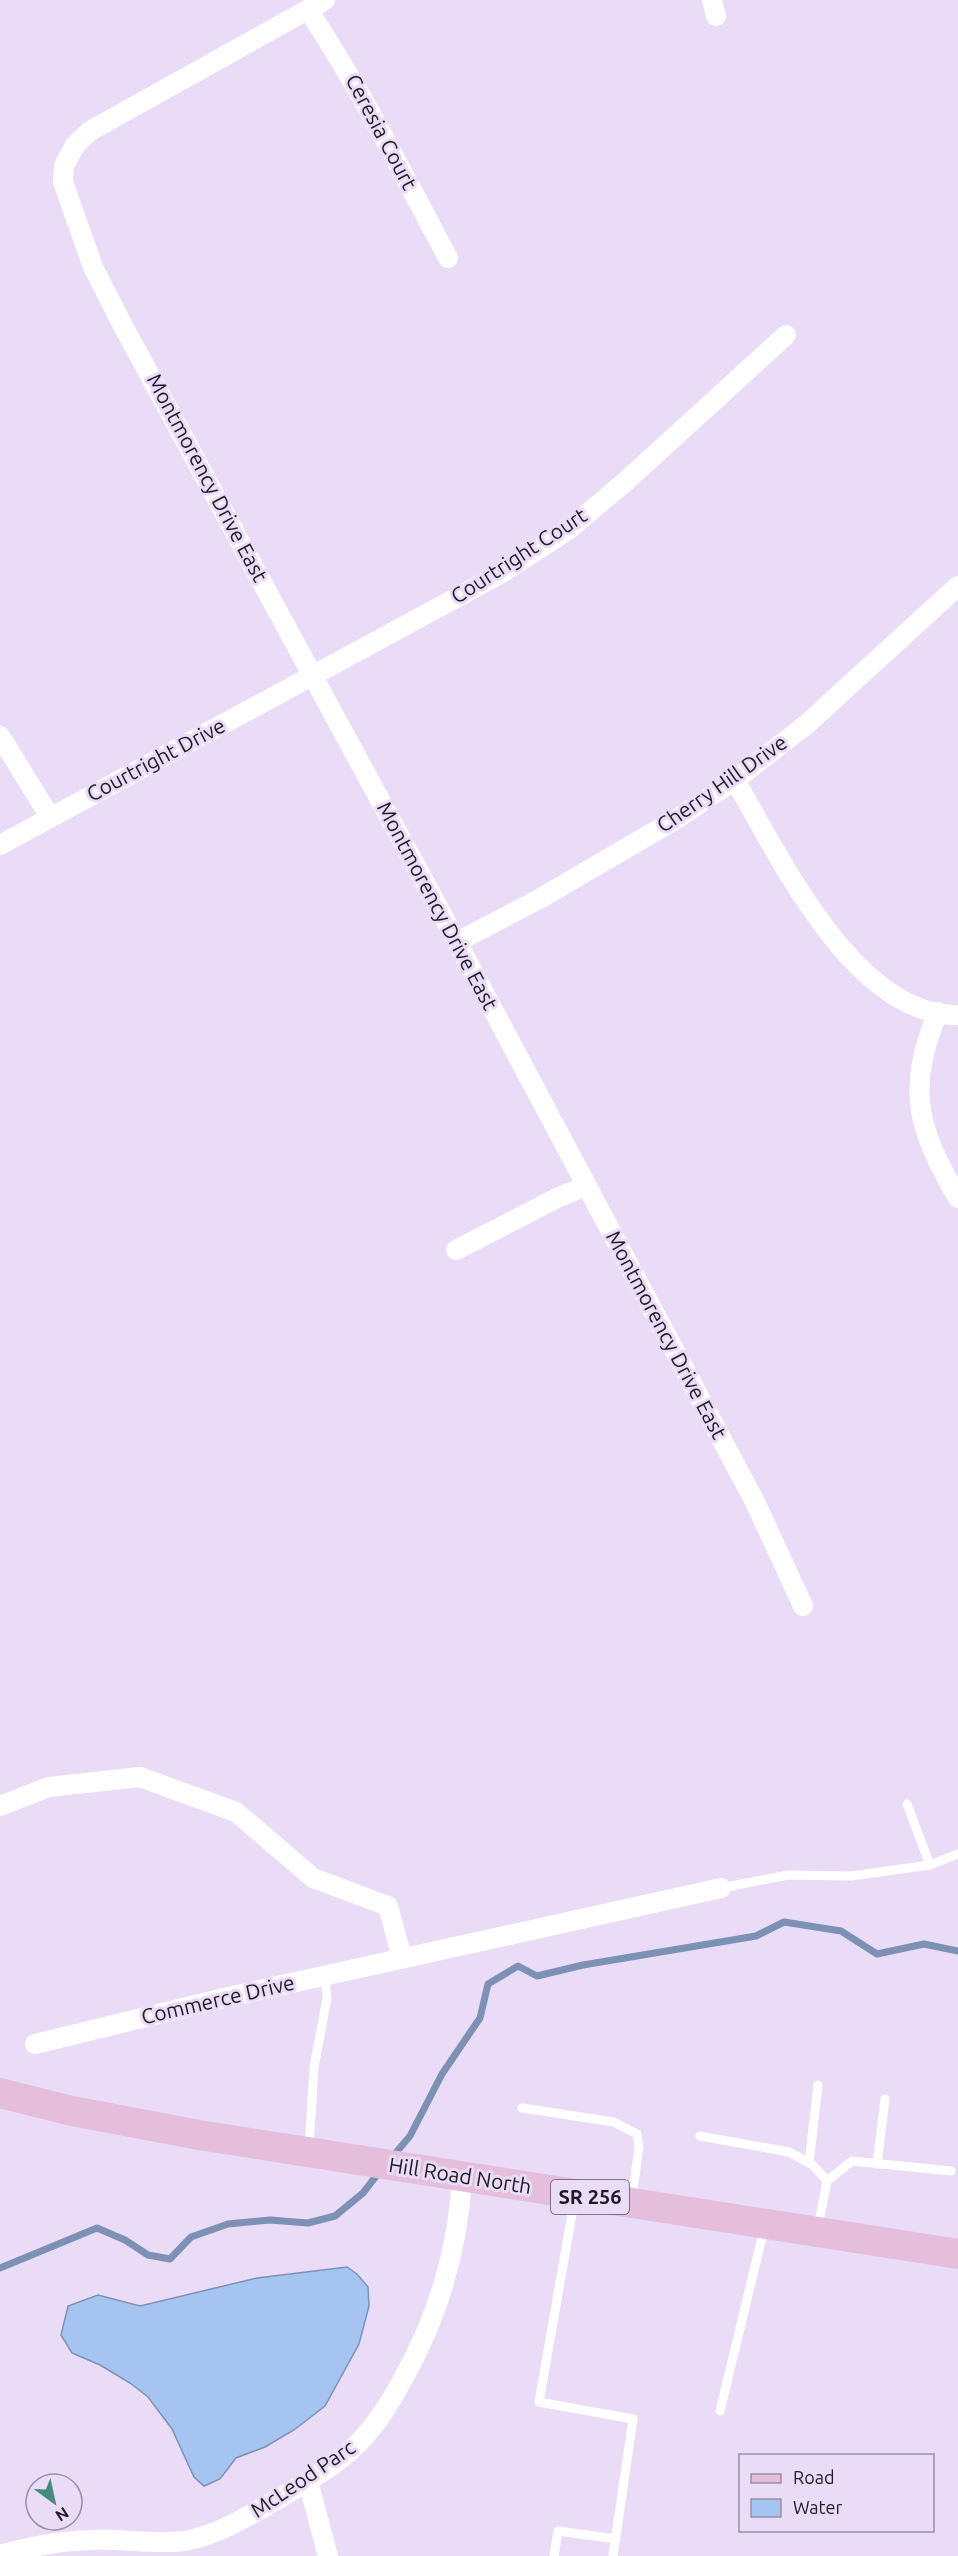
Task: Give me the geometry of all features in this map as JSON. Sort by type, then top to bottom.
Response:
[{"type":"main road","name":"Hill Road North","points":[[0,2093],[72,2111],[199,2135],[958,2254]]},
{"type":"street","name":"Montmorency Drive East","points":[[325,0],[90,131],[75,145],[64,166],[63,182],[81,238],[103,286],[457,942],[755,1502],[803,1606]]},
{"type":"street","name":"Ceresia Court","points":[[308,10],[342,61],[370,110],[448,258]]},
{"type":"street","name":"Courtright Court","points":[[313,677],[500,574],[568,530],[625,482],[786,335]]},
{"type":"street","name":"Cherry Hill Drive","points":[[457,942],[541,898],[678,818],[735,780],[807,724],[958,586]]},
{"type":"street","name":"Courtright Drive","points":[[0,845],[313,677]]},
{"type":"street","points":[[0,736],[50,817]]},
{"type":"street","points":[[735,780],[812,910],[843,950],[872,980],[897,997],[916,1006],[958,1015]]},
{"type":"street","points":[[938,1012],[925,1043],[920,1071],[919,1102],[925,1134],[958,1198]]},
{"type":"street","points":[[456,1250],[559,1197],[586,1186]]},
{"type":"street","points":[[0,1806],[49,1787],[140,1778],[236,1812],[313,1878],[388,1906],[402,1958]]},
{"type":"street","name":"Commerce Drive","points":[[34,2044],[402,1958],[721,1888]]},
{"type":"street","name":"McLeod Parc","points":[[0,2555],[53,2542],[85,2539],[159,2549],[215,2533],[234,2525],[308,2481],[349,2452],[370,2431],[388,2406],[431,2325],[451,2265],[457,2235],[462,2177]]},
{"type":"street","points":[[308,2481],[328,2556]]},
{"type":"lane","points":[[907,1804],[930,1865]]},
{"type":"lane","points":[[721,1888],[788,1875],[851,1876],[930,1865],[958,1854]]},
{"type":"lane","points":[[309,2152],[314,2067],[327,1998],[325,1976]]},
{"type":"lane","points":[[809,2163],[818,2085]]},
{"type":"lane","points":[[877,2164],[885,2099]]},
{"type":"lane","points":[[522,2108],[614,2122],[637,2134],[639,2147],[631,2203]]},
{"type":"lane","points":[[700,2136],[789,2152],[809,2163],[827,2181]]},
{"type":"lane","points":[[816,2232],[827,2181],[852,2161],[951,2170]]},
{"type":"lane","points":[[576,2194],[539,2402],[633,2419],[613,2556]]},
{"type":"lane","points":[[720,2410],[765,2224]]},
{"type":"lane","points":[[554,2556],[558,2531],[616,2539]]},
{"type":"water","points":[[347,2267],[357,2274],[368,2287],[369,2306],[359,2344],[325,2406],[294,2430],[265,2447],[236,2458],[220,2479],[204,2486],[194,2477],[172,2429],[148,2397],[100,2365],[72,2353],[61,2335],[68,2306],[98,2295],[140,2306],[257,2278]]},
{"type":"waterway","points":[[393,2156],[410,2136],[442,2074],[480,2018],[488,1984],[518,1966],[537,1976],[583,1965],[756,1936],[784,1922],[841,1931],[877,1954],[924,1944],[958,1951]]},
{"type":"waterway","points":[[0,2268],[97,2228],[125,2240],[148,2255],[170,2259],[191,2237],[228,2224],[270,2220],[308,2223],[335,2216],[363,2193],[380,2171]]}]
